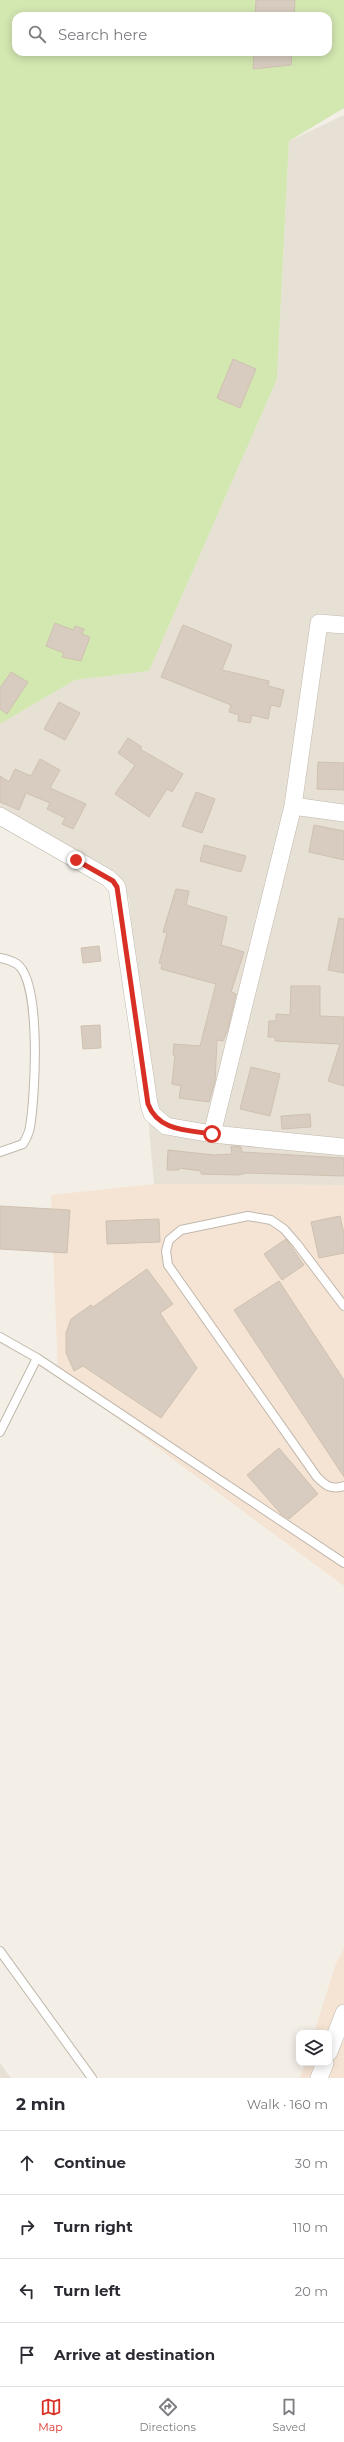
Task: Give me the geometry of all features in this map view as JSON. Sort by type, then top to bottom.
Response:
[{"type":"street","points":[[212,1134],[293,806],[319,623],[344,625]]},
{"type":"street","points":[[293,806],[344,813]]},
{"type":"street","points":[[0,816],[108,878],[117,887],[148,1104],[152,1114],[166,1126],[212,1134],[344,1147]]},
{"type":"street","points":[[332,2044],[344,2013]]},
{"type":"street","points":[[319,2078],[324,2066]]},
{"type":"lane","points":[[0,958],[18,964],[28,981],[34,1008],[33,1103],[30,1129],[23,1144],[0,1152]]},
{"type":"lane","points":[[344,1306],[297,1244],[284,1229],[271,1220],[248,1216],[181,1230],[169,1240],[166,1251],[168,1265],[308,1464],[327,1487],[336,1488],[344,1486]]},
{"type":"lane","points":[[0,1337],[37,1358],[344,1563]]},
{"type":"lane","points":[[0,1432],[37,1358]]},
{"type":"lane","points":[[0,1951],[92,2078]]},
{"type":"shaded area","points":[[344,115],[344,1185],[154,1184],[129,898],[0,821],[0,724],[75,680],[149,671],[277,379],[289,141]]},
{"type":"shaded area","points":[[154,1184],[344,1185],[344,1586],[58,1374],[51,1195]]},
{"type":"shaded area","points":[[344,1948],[344,2078],[300,2078],[304,2066],[332,2066],[332,2030],[315,2030],[336,1963]]},
{"type":"shaded area","points":[[0,2063],[11,2078],[0,2078]]},
{"type":"green space","points":[[0,0],[344,0],[344,108],[289,141],[277,379],[149,671],[75,680],[0,724]]},
{"type":"building","points":[[256,0],[295,0],[294,12],[255,12]]},
{"type":"building","points":[[254,56],[292,56],[291,65],[253,69]]},
{"type":"building","points":[[233,359],[256,369],[240,408],[217,398]]},
{"type":"building","points":[[55,623],[73,630],[75,626],[84,629],[82,634],[90,637],[81,661],[62,657],[64,653],[46,646]]},
{"type":"building","points":[[183,625],[232,645],[222,670],[269,681],[268,686],[284,690],[280,707],[271,705],[268,719],[252,715],[250,723],[238,721],[239,715],[229,712],[231,705],[161,677]]},
{"type":"building","points":[[11,672],[28,682],[7,714],[0,709],[0,688]]},
{"type":"building","points":[[59,702],[80,713],[65,740],[44,729]]},
{"type":"building","points":[[128,738],[142,747],[140,749],[183,774],[172,792],[167,789],[149,817],[115,794],[135,765],[118,753]]},
{"type":"building","points":[[40,759],[60,770],[50,788],[86,804],[73,829],[62,824],[65,818],[47,809],[50,803],[26,793],[19,810],[0,802],[0,776],[9,782],[15,769],[31,776]]},
{"type":"building","points":[[318,762],[344,763],[344,790],[317,789]]},
{"type":"building","points":[[196,792],[215,799],[202,833],[182,826]]},
{"type":"building","points":[[314,825],[344,831],[344,860],[309,852]]},
{"type":"building","points":[[204,845],[246,856],[241,872],[200,861]]},
{"type":"building","points":[[176,889],[189,891],[186,905],[227,917],[221,945],[244,952],[231,992],[236,994],[228,1029],[223,1041],[217,1040],[215,1081],[209,1102],[179,1098],[181,1086],[172,1084],[175,1055],[173,1055],[174,1044],[200,1046],[216,984],[161,969],[162,964],[159,963],[167,933],[163,932]]},
{"type":"building","points":[[339,918],[344,919],[344,973],[328,970]]},
{"type":"building","points":[[99,946],[101,961],[83,963],[81,948]]},
{"type":"building","points":[[291,986],[320,986],[320,1016],[344,1017],[344,1086],[328,1081],[340,1044],[275,1041],[275,1037],[268,1037],[269,1021],[276,1021],[276,1014],[290,1015]]},
{"type":"building","points":[[100,1025],[101,1048],[83,1049],[81,1026]]},
{"type":"building","points":[[251,1067],[280,1074],[270,1116],[240,1109]]},
{"type":"building","points":[[310,1114],[311,1127],[282,1129],[281,1116]]},
{"type":"building","points":[[231,1146],[241,1147],[242,1152],[344,1158],[344,1176],[247,1173],[238,1175],[201,1174],[201,1171],[179,1168],[179,1170],[167,1170],[168,1150],[214,1155],[232,1154]]},
{"type":"building","points":[[0,1206],[70,1210],[67,1253],[0,1249]]},
{"type":"building","points":[[340,1216],[344,1233],[344,1253],[319,1258],[311,1222]]},
{"type":"building","points":[[159,1219],[160,1242],[107,1244],[106,1221]]},
{"type":"building","points":[[286,1239],[304,1265],[282,1280],[264,1254]]},
{"type":"building","points":[[147,1269],[173,1304],[160,1313],[197,1368],[161,1418],[83,1366],[74,1371],[66,1353],[66,1333],[71,1319],[91,1305],[93,1307]]},
{"type":"building","points":[[279,1281],[344,1380],[344,1477],[234,1310]]},
{"type":"building","points":[[279,1448],[318,1494],[289,1519],[281,1514],[247,1475]]},
{"type":"route","points":[[76,860],[113,881],[117,887],[148,1104],[152,1114],[166,1126],[212,1134]]}]
